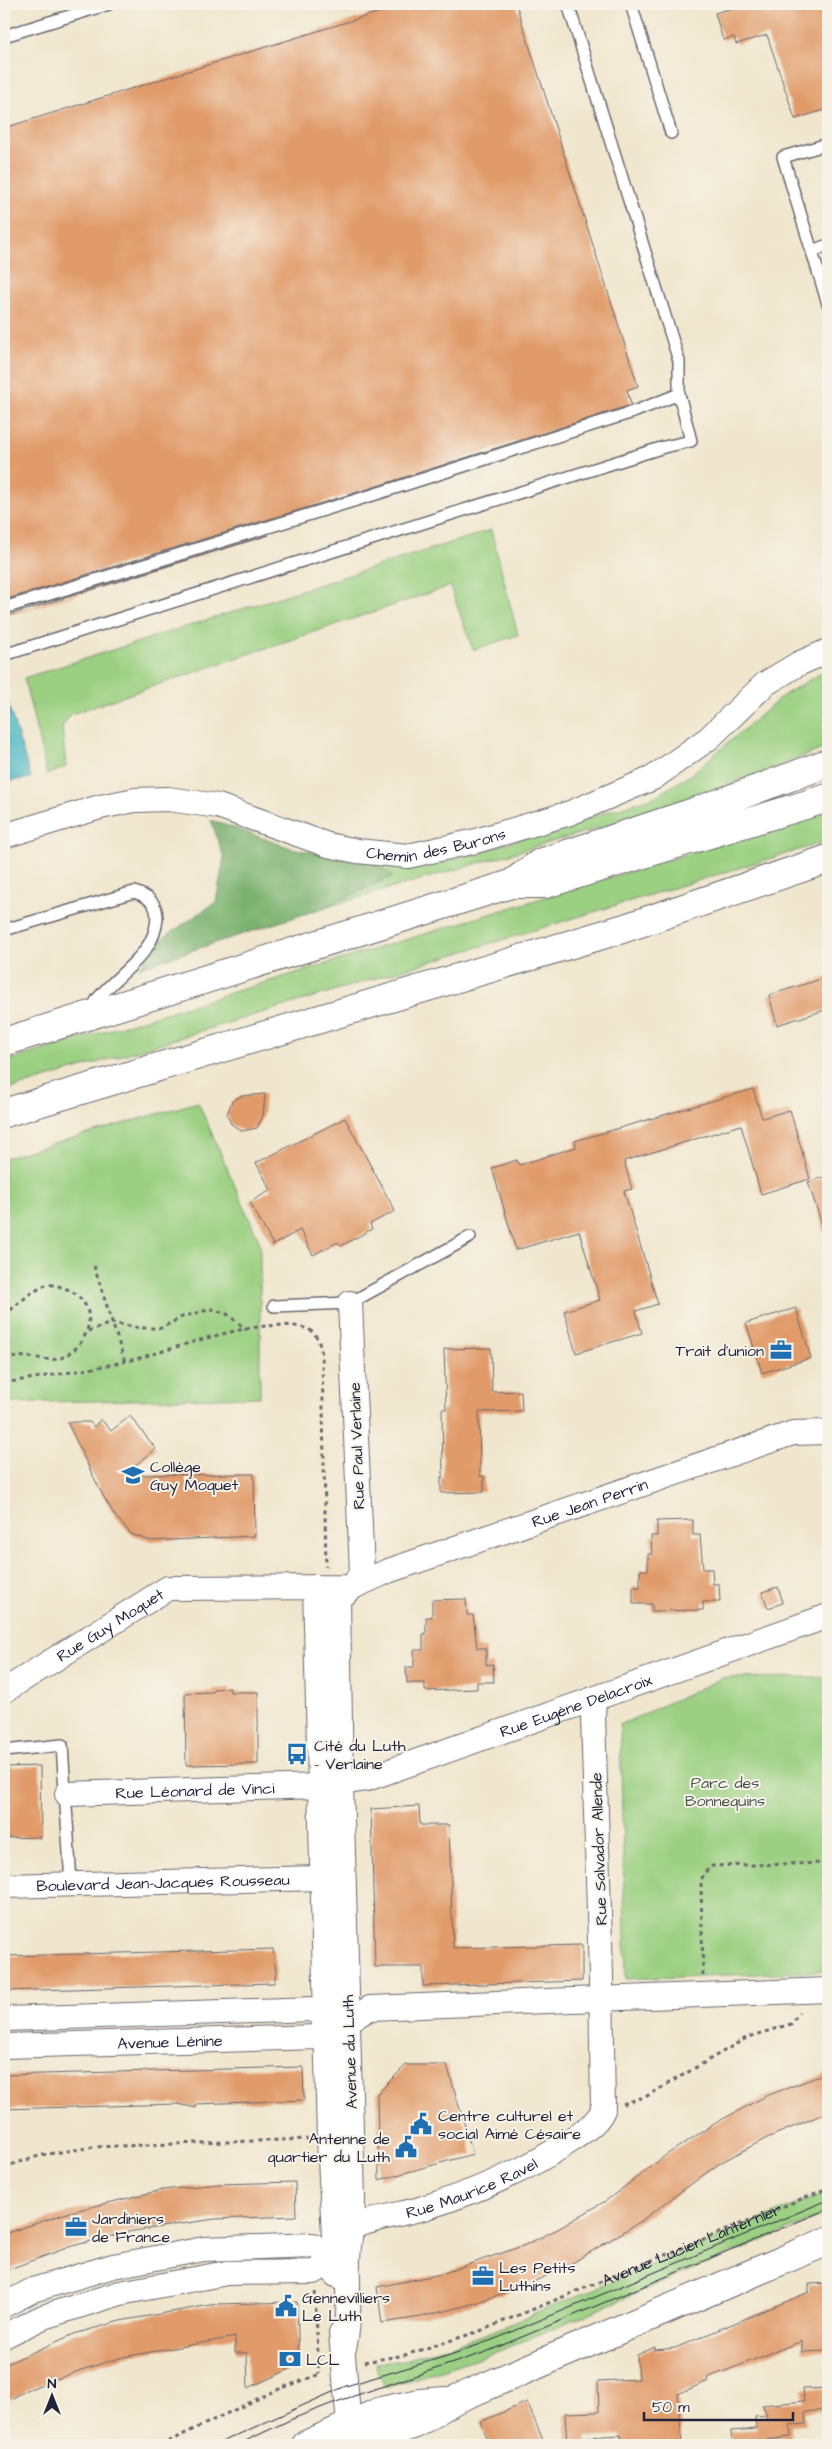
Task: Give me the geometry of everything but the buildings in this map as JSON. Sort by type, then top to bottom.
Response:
[{"type":"main road","points":[[511,884],[540,863],[700,810],[828,762]]},
{"type":"main road","points":[[4,1042],[511,884],[545,884],[828,798]]},
{"type":"main road","points":[[4,1113],[622,928],[828,859]]},
{"type":"main road","points":[[306,2445],[348,2438],[381,2411],[420,2403],[454,2400],[828,2241]]},
{"type":"street","name":"Chemin des Burons","points":[[4,836],[100,807],[135,800],[168,799],[218,806],[328,844],[357,851],[408,856],[476,841],[570,813],[653,778],[709,738],[765,684],[798,664],[828,651]]},
{"type":"street","name":"Rue Paul Verlaine","points":[[331,1785],[338,1599],[353,1587],[362,1571],[350,1303]]},
{"type":"street","name":"Rue Jean Perrin","points":[[353,1587],[388,1570],[793,1432],[828,1432]]},
{"type":"street","points":[[331,1785],[321,1580],[353,1587]]},
{"type":"street","name":"Rue Guy Moquet","points":[[4,1691],[168,1588],[321,1580]]},
{"type":"street","name":"Rue Eugène Delacroix","points":[[331,1785],[367,1779],[828,1616]]},
{"type":"street","name":"Rue Salvador Allende","points":[[594,1699],[603,2110]]},
{"type":"street","name":"Rue Léonard de Vinci","points":[[67,1794],[331,1785]]},
{"type":"street","name":"Avenue du Luth","points":[[331,1785],[321,1878],[337,2021],[353,2227],[342,2258]]},
{"type":"street","name":"Avenue du Luth","points":[[331,1785],[337,2021],[329,2139],[349,2327],[348,2438]]},
{"type":"street","name":"Boulevard Jean-Jacques Rousseau","points":[[4,1886],[321,1878]]},
{"type":"street","points":[[337,2021],[370,2008],[828,1990]]},
{"type":"street","name":"Avenue Lénine","points":[[4,2019],[315,2009],[337,2021],[320,2037],[4,2046]]},
{"type":"street","name":"Rue Maurice Ravel","points":[[353,2227],[377,2218],[442,2202],[504,2179],[562,2146],[598,2121],[603,2110]]},
{"type":"street","points":[[4,2304],[33,2290],[113,2266],[204,2249],[313,2245],[342,2258]]},
{"type":"street","points":[[4,2336],[43,2317],[120,2293],[227,2273],[314,2272],[342,2258]]},
{"type":"lane","points":[[4,36],[109,4]]},
{"type":"lane","points":[[4,654],[664,447],[691,441],[679,394],[679,361],[568,4]]},
{"type":"lane","points":[[631,4],[671,133]]},
{"type":"lane","points":[[828,144],[783,157],[828,304]]},
{"type":"lane","points":[[812,251],[828,245]]},
{"type":"lane","points":[[4,608],[394,488],[636,411],[679,394]]},
{"type":"lane","points":[[4,930],[134,892],[145,896],[153,902],[157,913],[156,932],[147,949],[98,997],[90,1015]]},
{"type":"lane","points":[[274,1306],[350,1303],[470,1237]]},
{"type":"lane","points":[[4,1751],[62,1745],[67,1794],[70,1883]]},
{"type":"path","points":[[94,1266],[125,1362]]},
{"type":"path","points":[[4,1315],[40,1287],[47,1284],[58,1285],[72,1291],[81,1299],[89,1317],[88,1331],[78,1347],[63,1357],[56,1360],[24,1356],[4,1360]]},
{"type":"path","points":[[88,1331],[112,1323],[141,1328],[161,1328],[182,1317],[211,1309],[227,1314],[247,1330]]},
{"type":"path","points":[[4,1383],[125,1362],[195,1341],[247,1330],[289,1325],[307,1328],[320,1343],[321,1580]]},
{"type":"path","points":[[702,1996],[701,1884],[703,1874],[712,1866],[828,1863]]},
{"type":"path","points":[[603,2110],[647,2096],[748,2038],[791,2024],[802,2010],[802,1991]]},
{"type":"path","points":[[4,2167],[42,2155],[93,2147],[329,2139]]},
{"type":"path","name":"Avenue Lucien Lanternier","points":[[350,2356],[405,2356],[480,2331],[828,2188]]},
{"type":"path","points":[[314,2272],[320,2374]]},
{"type":"path","points":[[161,2445],[274,2390],[329,2370]]},
{"type":"green space","points":[[491,530],[518,635],[473,650],[450,586],[71,714],[62,727],[66,767],[47,775],[24,678]]},
{"type":"green space","points":[[828,669],[828,747],[662,810],[323,908],[393,876],[374,864],[446,862],[654,797],[689,776],[784,695]]},
{"type":"green space","points":[[828,811],[828,841],[4,1091],[4,1062]]},
{"type":"green space","points":[[211,820],[291,848],[374,864],[393,876],[323,908],[138,968],[163,938],[216,902],[224,858]]},
{"type":"green space","points":[[198,1102],[260,1243],[260,1397],[4,1403],[4,1158]]},
{"type":"green space","name":"Parc des Bonnequins","points":[[828,1677],[828,1971],[626,1979],[620,1725],[722,1678]]},
{"type":"green space","points":[[828,2192],[828,2213],[499,2351],[385,2388],[375,2363],[405,2360],[488,2333]]},
{"type":"water","points":[[4,697],[6,697],[31,778],[4,782]]},
{"type":"tram line","points":[[215,2445],[346,2386],[447,2356],[495,2339],[828,2200]]},
{"type":"tram line","points":[[237,2445],[292,2419],[333,2403],[486,2352],[828,2209]]},
{"type":"place","name":"Trait d’union","points":[[781,1350]]},
{"type":"place","name":"Collège Guy Moquet","points":[[133,1475]]},
{"type":"place","name":"Cité du Luth - Verlaine","points":[[297,1754]]},
{"type":"place","name":"Centre culturel et social Aimé Césaire","points":[[421,2124]]},
{"type":"place","name":"Antenne de quartier du Luth","points":[[406,2147]]},
{"type":"place","name":"Jardiniers de France","points":[[76,2227]]},
{"type":"place","name":"Les Petits Luthins","points":[[483,2276]]},
{"type":"place","name":"Gennevilliers Le Luth","points":[[286,2306]]},
{"type":"place","name":"LCL","points":[[290,2359]]}]
